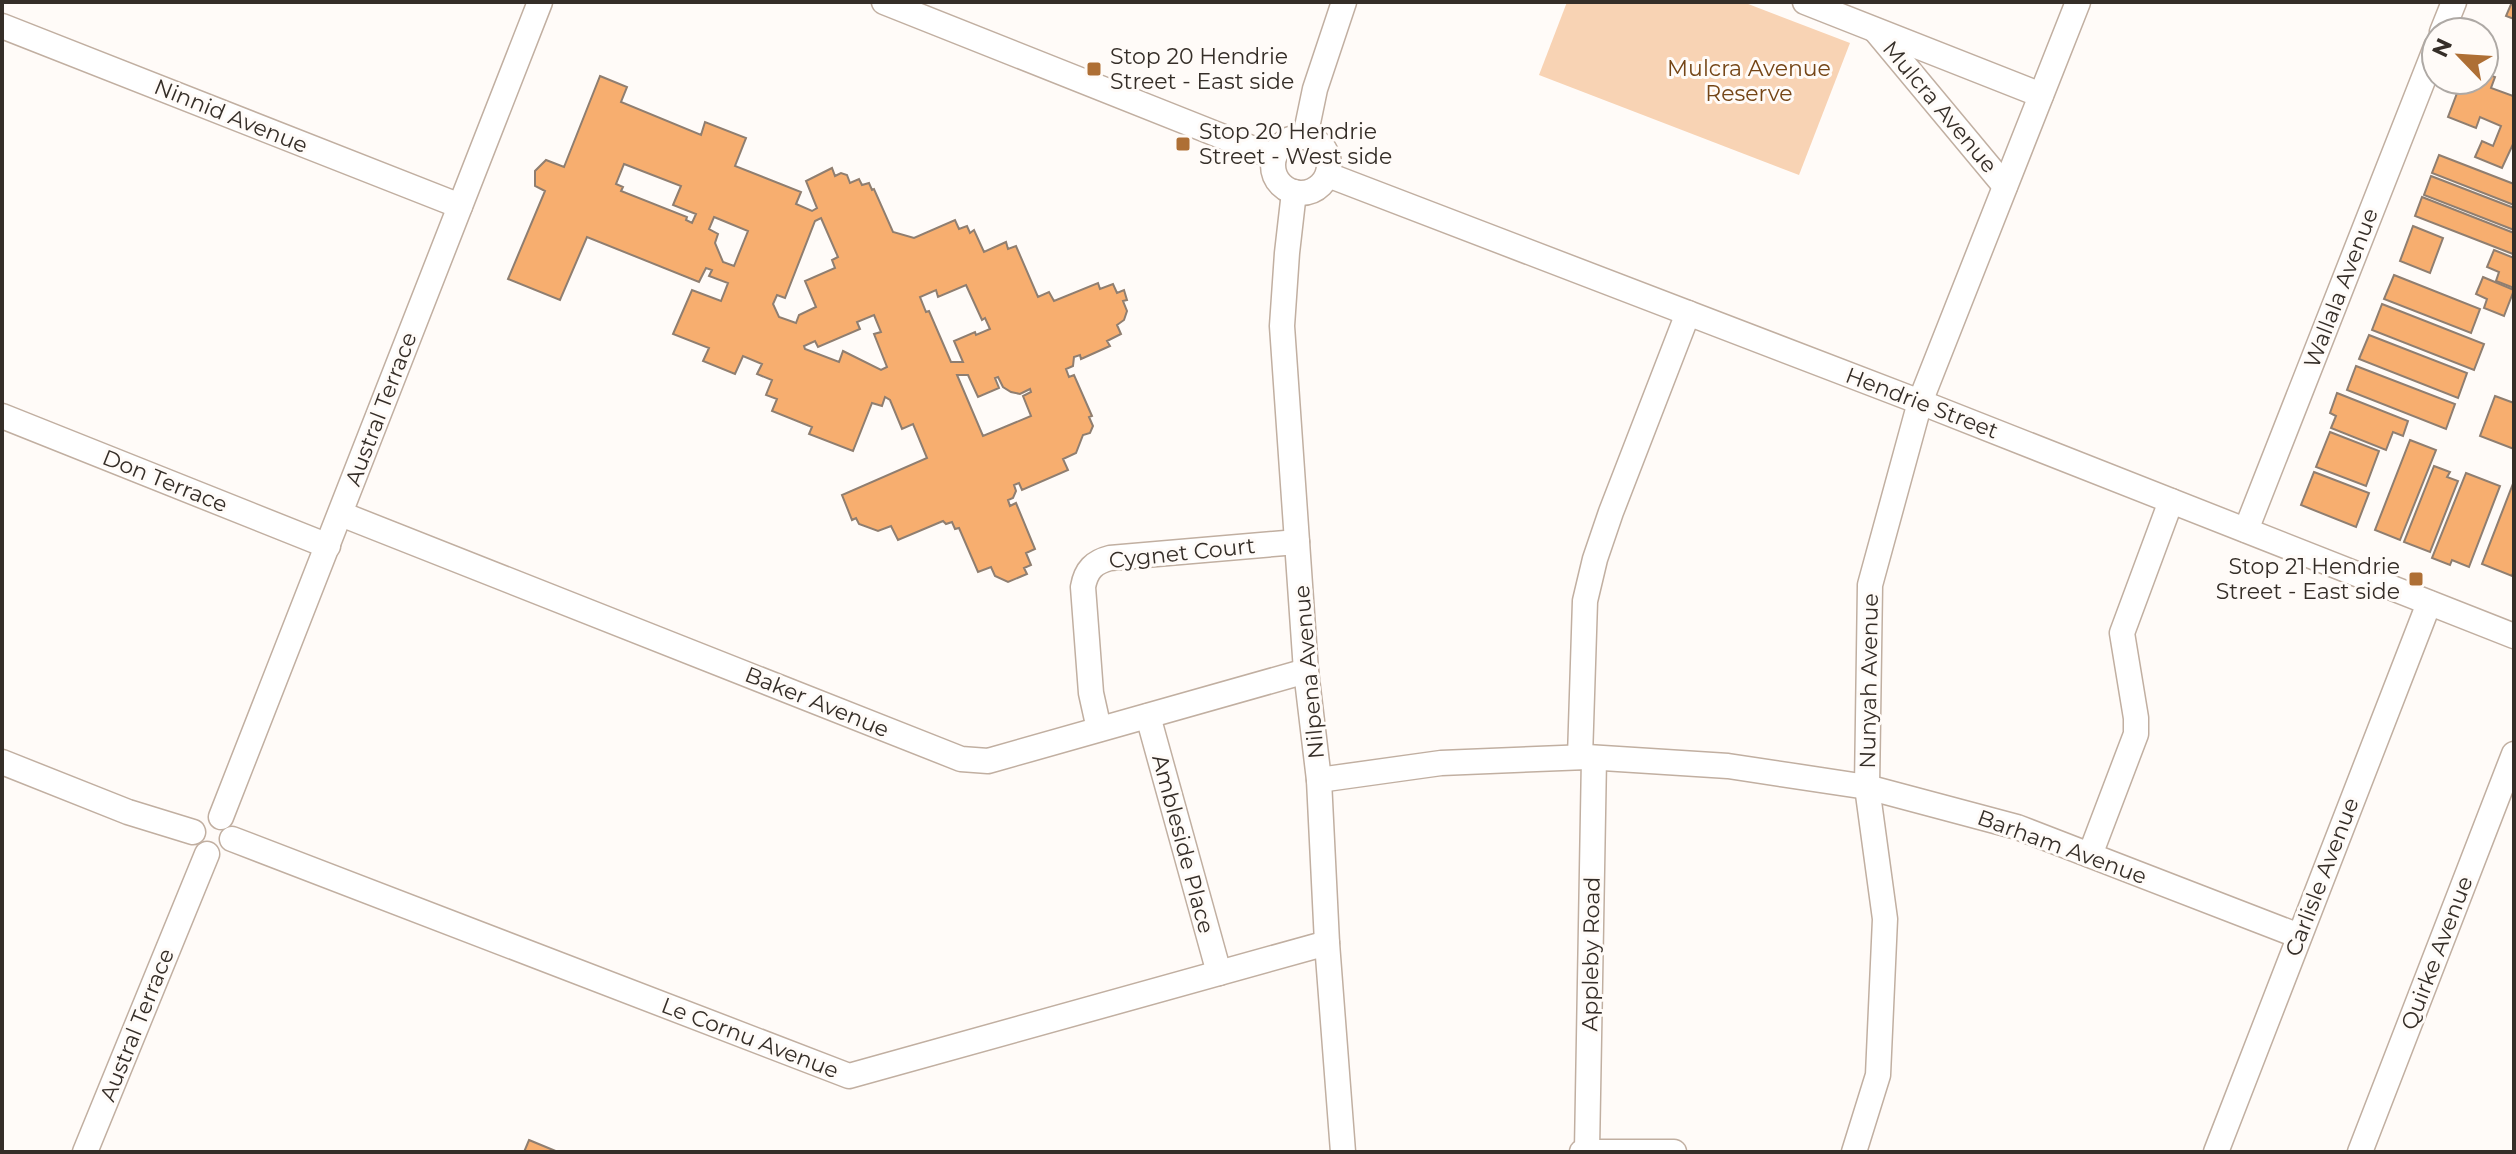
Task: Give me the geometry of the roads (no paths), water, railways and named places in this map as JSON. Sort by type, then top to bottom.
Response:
[{"type":"street","name":"Austral Terrace","points":[[227,828],[328,546],[540,2]]},
{"type":"street","points":[[884,2],[1274,157]]},
{"type":"street","points":[[1305,137],[1315,89],[1344,2]]},
{"type":"street","name":"Mulcra Avenue","points":[[1805,2],[2041,95]]},
{"type":"street","name":"Nunyah Avenue","points":[[1854,1152],[1878,1075],[1885,919],[1867,787],[1870,585],[1920,402],[2078,2]]},
{"type":"street","name":"Ninnid Avenue","points":[[2,26],[460,206]]},
{"type":"street","name":"Mulcra Avenue","points":[[1874,29],[2005,186]]},
{"type":"street","name":"Wallala Avenue","points":[[2246,530],[2420,88]]},
{"type":"street","points":[[1295,137],[1305,137],[1314,140],[1326,151],[1328,175],[1317,188],[1294,192],[1276,177],[1274,157],[1285,142],[1295,137]]},
{"type":"street","name":"Hendrie Street","points":[[1328,175],[1920,402],[2514,636]]},
{"type":"street","name":"Nilpena Avenue","points":[[1294,192],[1282,326],[1306,671],[1319,780],[1327,943],[1343,1152]]},
{"type":"street","points":[[1587,758],[1585,601],[1611,512],[1688,313]]},
{"type":"street","name":"Don Terrace","points":[[2,416],[328,546]]},
{"type":"street","points":[[2090,855],[2136,734],[2122,633],[2171,501]]},
{"type":"street","name":"Baker Avenue","points":[[341,514],[961,759],[988,761],[1306,671]]},
{"type":"street","name":"Cygnet Court","points":[[1099,729],[1091,693],[1083,587],[1088,570],[1094,564],[1110,558],[1297,542]]},
{"type":"street","name":"Carlisle Avenue","points":[[2216,1152],[2429,603]]},
{"type":"street","name":"Ambleside Place","points":[[1148,716],[1219,973]]},
{"type":"street","name":"Quirke Avenue","points":[[2360,1152],[2514,754]]},
{"type":"street","name":"Barham Avenue","points":[[1319,780],[1441,763],[1587,758],[1728,766],[1867,787],[2017,827],[2299,936]]},
{"type":"street","name":"Appleby Road","points":[[1587,758],[1585,1151],[1674,1152]]},
{"type":"street","points":[[2,762],[137,815],[193,832]]},
{"type":"street","points":[[211,815],[227,828],[223,852],[207,854],[196,845],[193,832],[201,819],[211,815]]},
{"type":"street","name":"Le Cornu Avenue","points":[[227,828],[849,1076],[1327,943]]},
{"type":"street","name":"Austral Terrace","points":[[85,1152],[207,854]]},
{"type":"place","name":"Stop 20 Hendrie Street - East side","points":[[1094,69]]},
{"type":"place","name":"Stop 20 Hendrie Street - West side","points":[[1183,144]]},
{"type":"place","name":"Stop 21 Hendrie Street - East side","points":[[2416,579]]},
{"type":"park label","name":"Mulcra Avenue Reserve","points":[[1749,80]]}]
